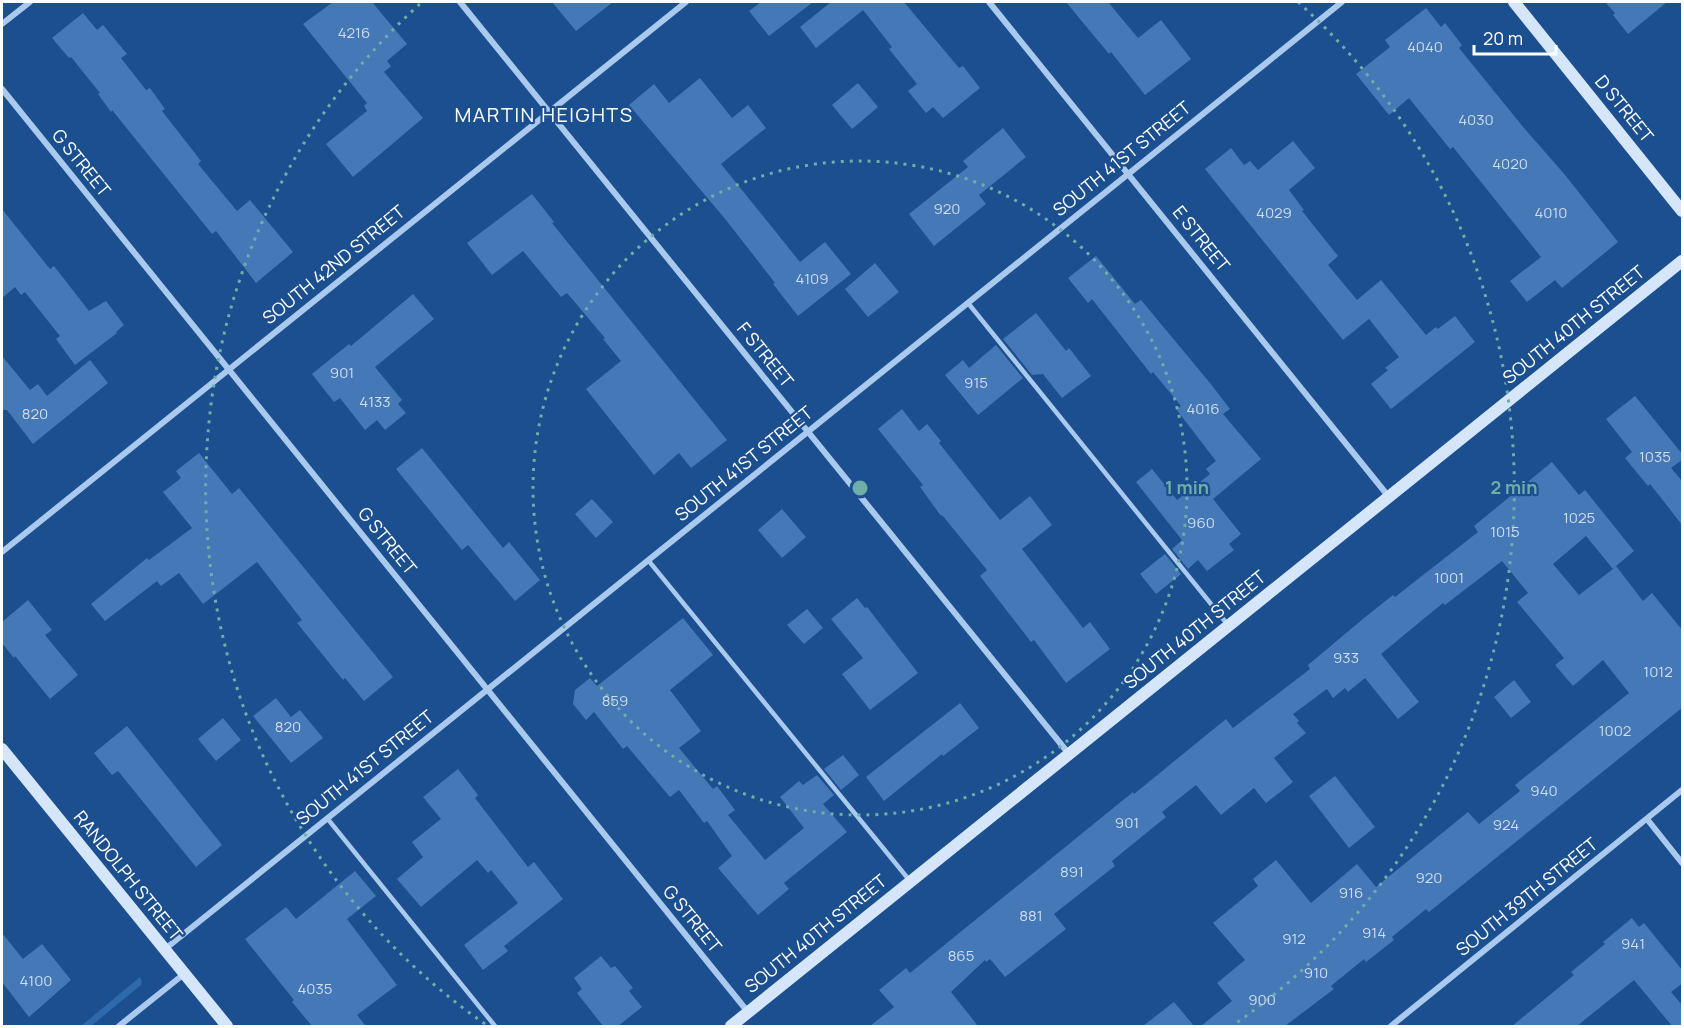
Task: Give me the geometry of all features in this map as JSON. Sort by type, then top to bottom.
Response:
[{"type":"main road","name":"D STREET","points":[[1514,2],[1683,211]]},
{"type":"main road","name":"SOUTH 40TH STREET","points":[[731,1026],[1683,261]]},
{"type":"main road","name":"RANDOLPH STREET","points":[[2,749],[226,1026]]},
{"type":"street","points":[[2,24],[30,2]]},
{"type":"street","name":"F STREET","points":[[460,2],[1069,754]]},
{"type":"street","name":"SOUTH 42ND STREET","points":[[2,552],[686,2]]},
{"type":"street","name":"E STREET","points":[[989,2],[1389,497]]},
{"type":"street","name":"SOUTH 41ST STREET","points":[[164,950],[1342,2]]},
{"type":"street","name":"G STREET","points":[[2,89],[748,1012]]},
{"type":"street","name":"SOUTH 39TH STREET","points":[[1390,1026],[1683,790]]},
{"type":"street","points":[[1647,819],[1683,862]]},
{"type":"street","points":[[119,1026],[184,974]]},
{"type":"lane","points":[[968,303],[1229,626]]},
{"type":"lane","points":[[648,560],[910,881]]},
{"type":"lane","points":[[327,818],[495,1026]]},
{"type":"shaded area","points":[[140,977],[141,985],[91,1026],[81,1026]]},
{"type":"building","points":[[333,2],[372,2],[407,44],[387,61],[391,66],[384,72],[423,118],[353,177],[326,144],[367,111],[364,106],[367,103],[303,24]]},
{"type":"building","points":[[552,2],[613,2],[576,31]]},
{"type":"building","points":[[761,2],[813,2],[769,36],[749,11]]},
{"type":"building","points":[[831,2],[904,2],[959,68],[963,66],[980,88],[943,118],[933,107],[926,113],[908,91],[917,84],[889,49],[892,47],[863,10],[816,48],[800,27]]},
{"type":"building","points":[[1066,2],[1108,2],[1138,38],[1161,20],[1191,59],[1145,95],[1111,52],[1109,54]]},
{"type":"building","points":[[1605,2],[1667,2],[1628,34]]},
{"type":"building","points":[[1426,8],[1441,27],[1445,23],[1462,45],[1459,48],[1618,242],[1562,288],[1555,280],[1527,302],[1510,281],[1541,257],[1453,147],[1450,149],[1409,98],[1389,115],[1356,74],[1390,47],[1385,40]]},
{"type":"building","points":[[83,13],[97,30],[103,25],[127,54],[121,58],[146,90],[150,88],[165,109],[162,111],[201,161],[198,164],[237,211],[250,200],[293,252],[256,283],[216,231],[212,234],[112,110],[111,112],[98,94],[100,93],[71,57],[69,58],[52,38]]},
{"type":"building","points":[[700,78],[732,118],[748,105],[766,128],[721,164],[800,262],[825,242],[851,274],[798,316],[726,220],[629,105],[654,84],[669,103]]},
{"type":"building","points":[[858,83],[878,107],[852,129],[832,105]]},
{"type":"building","points":[[1003,128],[1026,157],[979,195],[986,204],[934,246],[909,214],[968,167],[963,161]]},
{"type":"building","points":[[1293,141],[1315,168],[1289,190],[1304,210],[1302,211],[1338,256],[1328,265],[1357,300],[1381,280],[1426,335],[1455,316],[1475,342],[1391,409],[1371,384],[1399,357],[1369,319],[1343,340],[1205,169],[1231,148],[1244,165],[1250,161],[1258,170]]},
{"type":"building","points":[[532,194],[554,222],[552,223],[727,440],[691,468],[679,453],[654,475],[586,389],[621,361],[567,293],[561,297],[523,251],[492,275],[467,243]]},
{"type":"building","points":[[2,209],[50,269],[54,266],[89,311],[106,301],[124,325],[75,365],[56,339],[60,336],[25,292],[21,295],[15,287],[2,298]]},
{"type":"building","points":[[1096,256],[1135,304],[1141,300],[1210,383],[1230,409],[1223,414],[1261,459],[1213,499],[1241,534],[1229,544],[1234,550],[1207,571],[1198,560],[1188,569],[1172,549],[1182,540],[1136,482],[1152,469],[1177,500],[1210,474],[1206,469],[1216,461],[1176,409],[1181,406],[1153,372],[1151,374],[1092,299],[1088,303],[1068,278]]},
{"type":"building","points":[[875,263],[899,292],[868,317],[845,289]]},
{"type":"building","points":[[413,294],[434,319],[375,367],[402,400],[398,404],[406,413],[385,430],[377,420],[365,430],[340,398],[334,402],[312,374],[349,344],[351,346]]},
{"type":"building","points":[[1036,313],[1066,351],[1069,348],[1091,376],[1062,398],[1043,374],[1032,375],[1003,339]]},
{"type":"building","points":[[996,345],[1023,378],[978,415],[945,375],[963,360],[969,368]]},
{"type":"building","points":[[2,356],[30,390],[38,384],[47,396],[90,360],[108,383],[33,444],[7,410],[2,410]]},
{"type":"building","points":[[1635,396],[1683,455],[1683,459],[1671,468],[1683,482],[1683,526],[1650,484],[1648,486],[1625,458],[1632,452],[1606,419]]},
{"type":"building","points":[[902,409],[919,431],[927,424],[941,441],[939,443],[1000,520],[1030,496],[1052,525],[1022,549],[1083,628],[1090,622],[1110,649],[1066,683],[1034,640],[1031,642],[980,576],[987,570],[941,516],[920,487],[923,485],[878,429]]},
{"type":"building","points":[[422,448],[503,548],[509,542],[540,580],[515,601],[468,545],[462,550],[396,469]]},
{"type":"building","points":[[199,453],[232,494],[239,488],[393,677],[364,701],[345,678],[343,680],[297,623],[302,620],[257,562],[203,604],[179,573],[161,586],[157,581],[105,621],[91,604],[147,558],[149,560],[192,528],[163,492],[181,478],[176,471]]},
{"type":"building","points":[[1552,462],[1579,495],[1585,490],[1634,551],[1616,566],[1643,601],[1652,593],[1683,631],[1683,707],[1429,912],[1426,909],[1392,937],[1394,940],[1366,962],[1364,959],[1331,986],[1334,989],[1285,1026],[1201,1026],[1232,1001],[1217,983],[1245,960],[1213,923],[1258,886],[1253,879],[1276,860],[1311,903],[1357,864],[1376,887],[1468,812],[1479,824],[1520,791],[1515,785],[1629,693],[1603,660],[1573,686],[1555,665],[1564,658],[1517,602],[1528,593],[1502,561],[1445,605],[1443,603],[1381,654],[1419,702],[1398,719],[1365,678],[1348,692],[1345,688],[1333,698],[1327,689],[1293,714],[1306,733],[1274,758],[1293,782],[1266,803],[1254,788],[1221,815],[1196,785],[1162,812],[1166,817],[1112,861],[1115,866],[1054,914],[1066,929],[1005,977],[990,959],[986,962],[985,960],[951,992],[978,1026],[870,1026],[894,1007],[879,990],[906,968],[910,973],[1226,719],[1233,728],[1310,669],[1308,665],[1364,618],[1393,595],[1395,597],[1478,532],[1474,526]],"holes":[[[1586,536],[1613,569],[1579,595],[1553,564]]]},
{"type":"building","points":[[592,499],[613,522],[596,538],[575,514]]},
{"type":"building","points":[[782,509],[806,537],[782,558],[758,530]]},
{"type":"building","points":[[1165,554],[1181,574],[1156,594],[1140,574]]},
{"type":"building","points":[[857,598],[865,608],[867,607],[918,673],[870,710],[842,674],[863,658],[831,619]]},
{"type":"building","points":[[28,600],[52,630],[45,635],[78,675],[50,699],[2,643],[2,622]]},
{"type":"building","points":[[807,609],[823,628],[804,644],[787,625]]},
{"type":"building","points":[[683,618],[713,655],[670,690],[701,731],[679,748],[713,789],[717,786],[735,810],[728,815],[765,860],[804,828],[780,797],[799,781],[803,785],[817,775],[834,795],[823,804],[847,832],[784,883],[789,889],[758,915],[718,868],[732,856],[707,821],[704,823],[679,790],[670,797],[627,746],[623,749],[594,712],[586,720],[573,704],[575,690],[590,678],[597,686]]},
{"type":"building","points":[[1514,680],[1531,702],[1511,718],[1494,697]]},
{"type":"building","points":[[276,698],[291,717],[300,710],[323,738],[291,763],[253,716]]},
{"type":"building","points":[[960,703],[979,728],[943,756],[942,754],[884,801],[866,777]]},
{"type":"building","points":[[223,718],[241,740],[216,761],[198,739]]},
{"type":"building","points":[[127,726],[222,845],[196,867],[118,771],[112,775],[94,753]]},
{"type":"building","points":[[843,755],[859,775],[841,790],[824,769]]},
{"type":"building","points":[[458,769],[478,795],[475,798],[528,867],[534,862],[563,899],[504,946],[508,951],[483,970],[464,945],[518,903],[491,870],[488,873],[477,860],[421,907],[397,879],[423,857],[412,842],[441,819],[423,797]]},
{"type":"building","points":[[1335,776],[1375,827],[1349,848],[1309,796]]},
{"type":"building","points":[[355,871],[376,896],[347,919],[397,985],[357,1015],[366,1026],[312,1026],[245,939],[286,907],[296,919]]},
{"type":"building","points":[[1632,918],[1639,927],[1644,923],[1683,971],[1683,983],[1671,992],[1683,1006],[1683,1026],[1672,1026],[1634,980],[1577,1026],[1512,1026],[1574,975],[1571,972]]},
{"type":"building","points":[[2,933],[23,959],[42,944],[71,980],[29,1017],[2,982]]},
{"type":"building","points":[[601,956],[611,968],[615,966],[633,988],[629,991],[642,1007],[618,1026],[603,1026],[577,993],[582,989],[574,978]]},
{"type":"building","points":[[1174,1002],[1194,1026],[1143,1026]]},
{"type":"district","name":"MARTIN HEIGHTS","points":[[544,115]]}]
